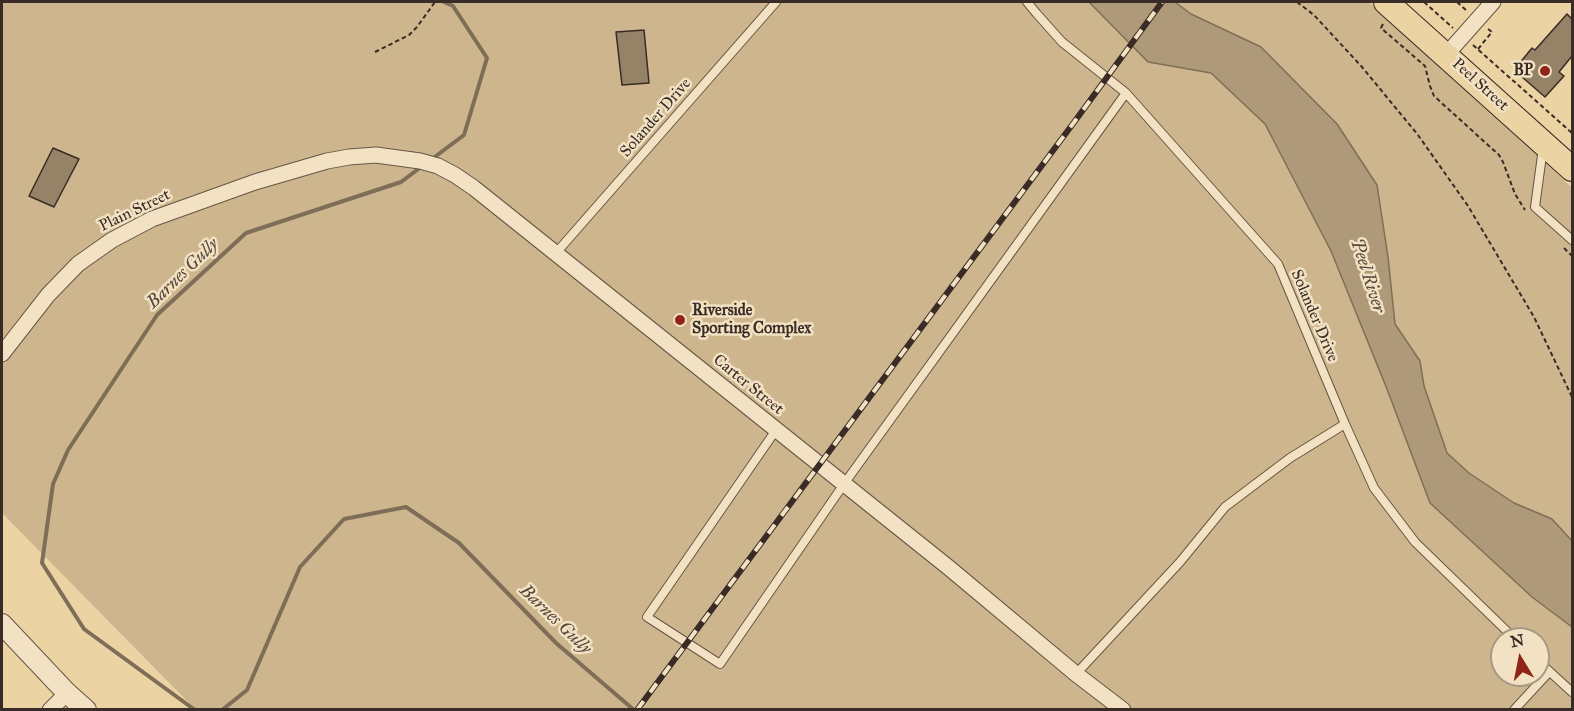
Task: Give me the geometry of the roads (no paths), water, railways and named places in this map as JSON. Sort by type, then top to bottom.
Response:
[{"type":"main road","name":"Peel Street","points":[[1385,11],[1446,55],[1572,169]]},
{"type":"street","points":[[1446,55],[1467,40],[1493,2]]},
{"type":"street","name":"Carter Street","points":[[255,182],[327,160],[376,155],[420,160],[455,175],[556,253],[1123,710]]},
{"type":"street","name":"Plain Street","points":[[2,354],[48,295],[78,264],[112,240],[152,219],[255,182]]},
{"type":"street","points":[[2,624],[86,710]]},
{"type":"street","points":[[50,710],[67,693]]},
{"type":"lane","name":"Solander Drive","points":[[556,253],[776,2]]},
{"type":"lane","name":"Solander Drive","points":[[1027,2],[1062,42],[1126,93],[1278,264],[1374,488],[1415,542],[1503,627]]},
{"type":"lane","points":[[776,430],[647,617],[720,664],[844,484],[1126,93]]},
{"type":"lane","points":[[1544,143],[1535,207],[1572,240]]},
{"type":"lane","points":[[1076,674],[1180,562],[1225,507],[1290,458],[1345,424]]},
{"type":"lane","points":[[1550,673],[1572,692]]},
{"type":"lane","points":[[1515,710],[1536,687]]},
{"type":"water","name":"Peel River","points":[[1089,2],[1175,2],[1191,14],[1261,47],[1337,124],[1377,185],[1395,324],[1420,361],[1424,386],[1447,453],[1469,473],[1514,503],[1552,519],[1572,541],[1572,627],[1532,597],[1430,503],[1331,251],[1265,124],[1211,73],[1148,62]]},
{"type":"waterway","name":"Barnes Gully","points":[[432,159],[464,135],[487,58],[453,6],[444,2]]},
{"type":"waterway","name":"Barnes Gully","points":[[195,710],[84,629],[42,563],[53,484],[68,450],[157,315],[246,233],[401,182],[421,167]]},
{"type":"waterway","name":"Barnes Gully","points":[[222,710],[247,690],[300,567],[344,519],[406,507],[459,543],[556,643],[634,710]]},
{"type":"railway","points":[[637,710],[1162,2]]},
{"type":"place","name":"BP","points":[[1545,71]]},
{"type":"place","name":"Riverside Sporting Complex","points":[[680,320]]}]
